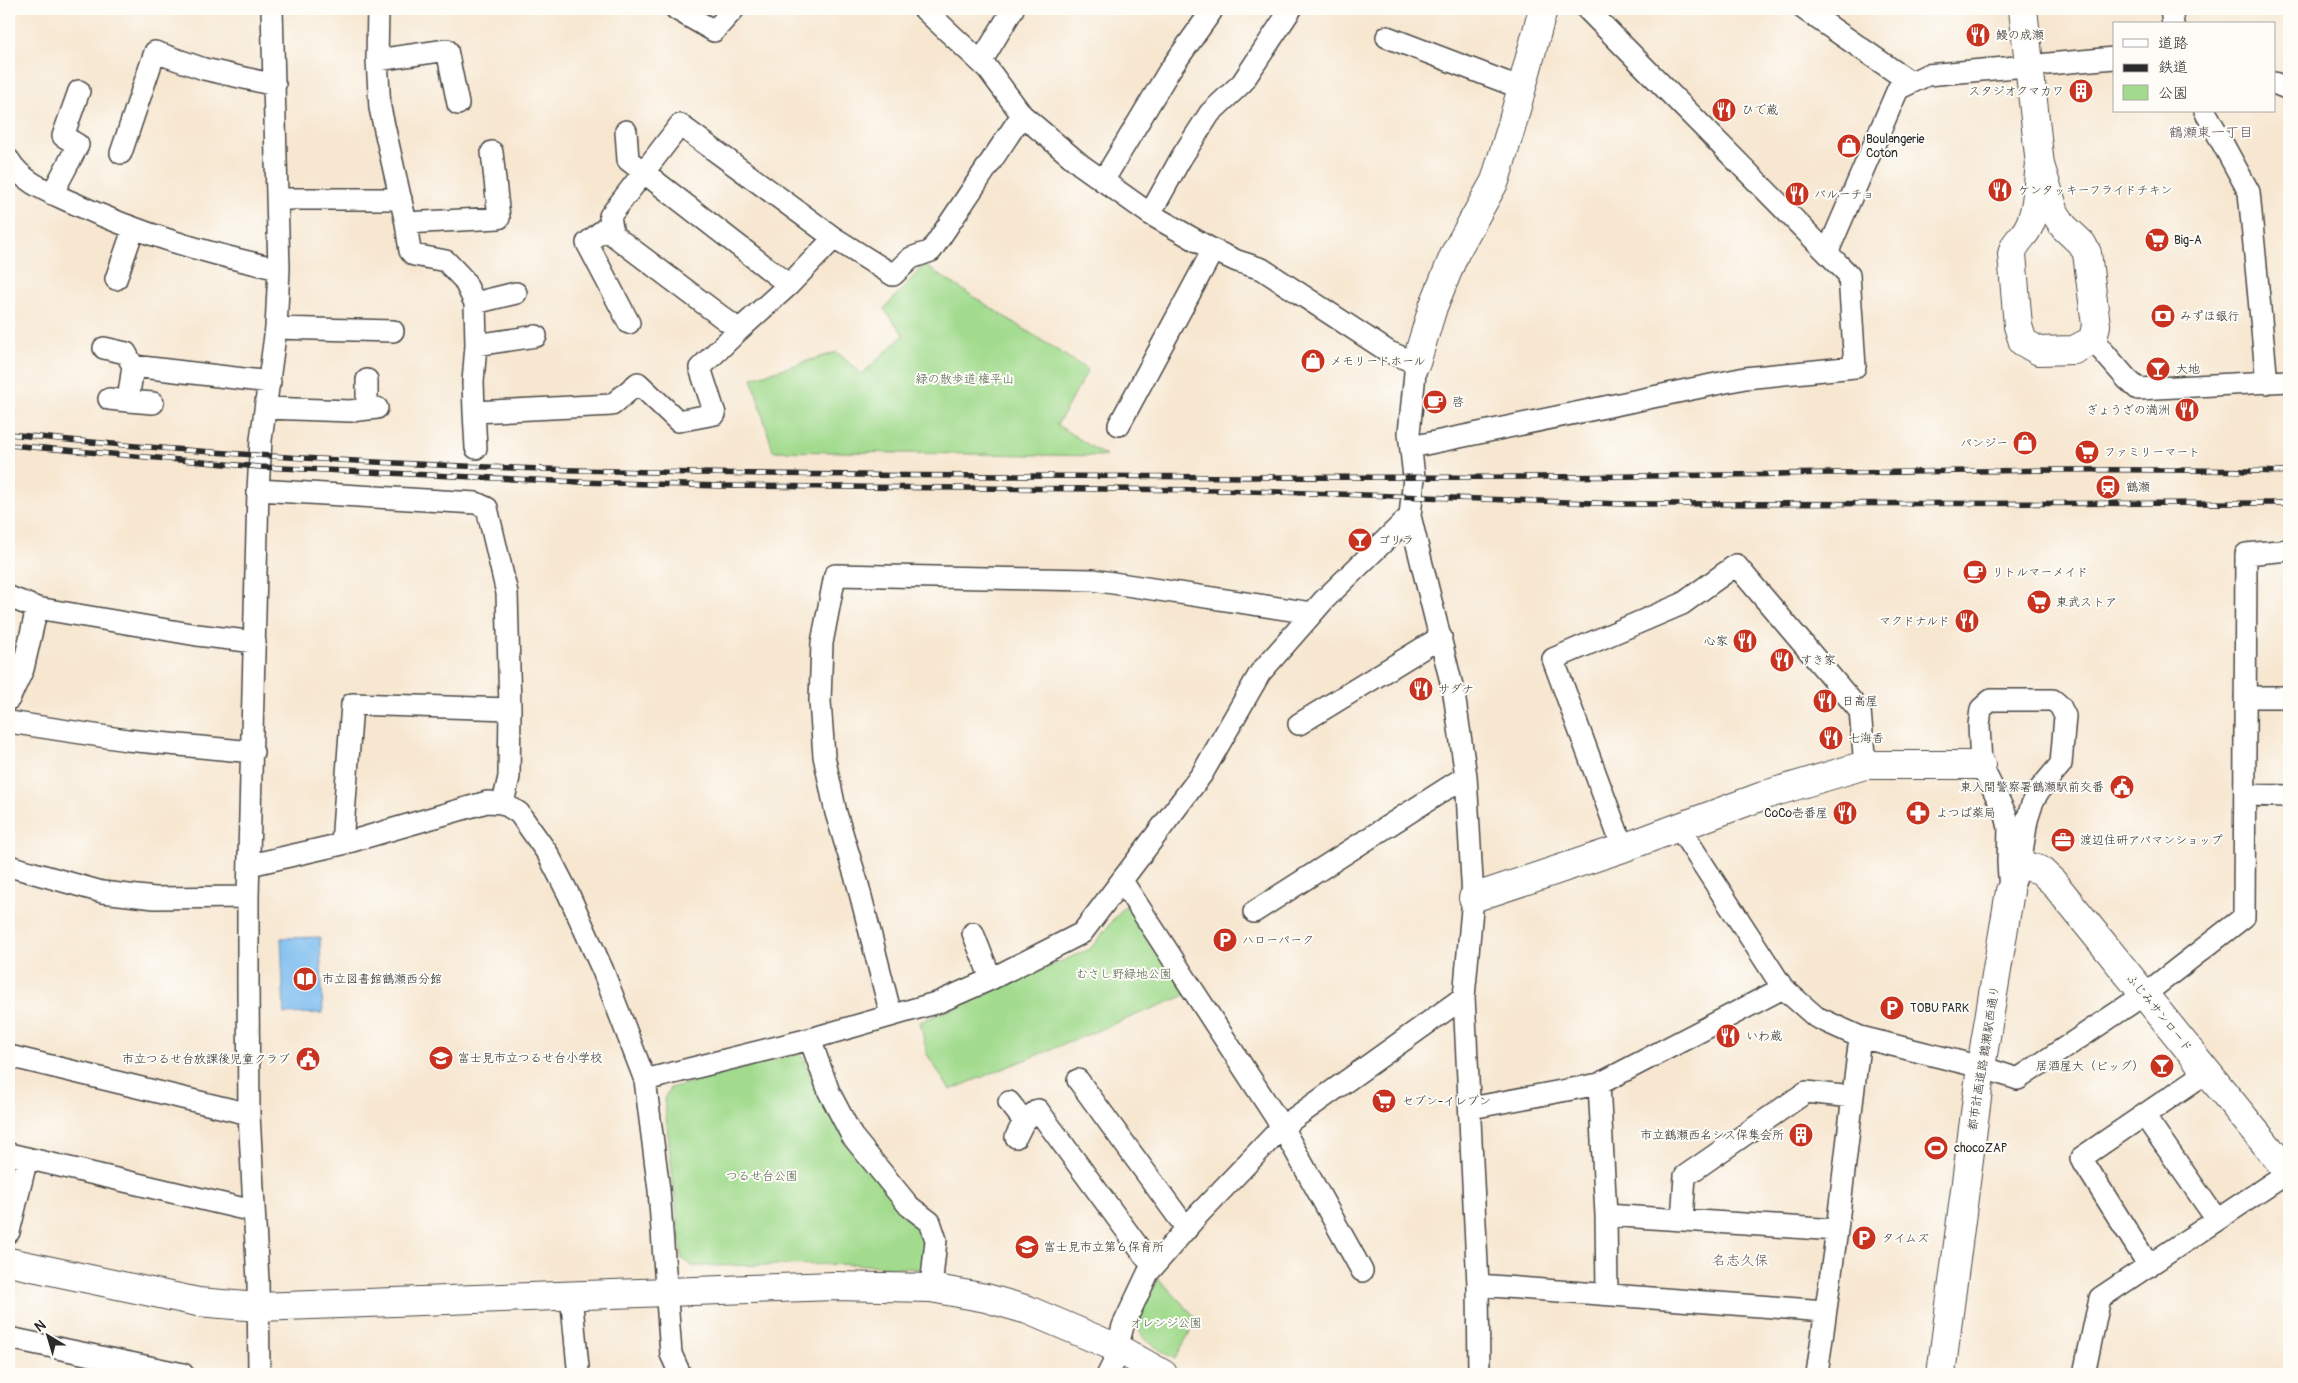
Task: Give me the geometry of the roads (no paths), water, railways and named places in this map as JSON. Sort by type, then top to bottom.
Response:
[{"type":"street","points":[[259,1374],[258,1307],[249,1114],[248,897],[258,490],[262,440],[276,328],[279,269],[276,85],[272,9]]},
{"type":"street","points":[[378,9],[377,60],[380,108],[406,223],[410,251],[414,255],[446,261],[464,280],[476,303],[476,345],[473,382],[476,448]]},
{"type":"street","points":[[676,9],[714,31],[734,9]]},
{"type":"street","points":[[924,9],[981,62],[1022,115],[1074,160],[1103,181],[1150,214],[1213,250],[1237,261],[1262,269],[1389,352],[1416,363]]},
{"type":"street","points":[[981,62],[1013,9]]},
{"type":"street","points":[[1150,214],[1181,158],[1210,114],[1242,83],[1291,9]]},
{"type":"street","points":[[1479,1374],[1478,1285],[1471,1108],[1464,997],[1474,898],[1466,776],[1454,694],[1410,516],[1414,498],[1414,477],[1409,433],[1416,363],[1433,308],[1455,253],[1495,180],[1512,128],[1542,9]]},
{"type":"street","points":[[1411,447],[1745,378],[1855,367],[1850,275],[1587,9]]},
{"type":"street","points":[[1804,9],[1910,82]]},
{"type":"street","points":[[2023,9],[2040,165],[2055,213],[2064,227],[2082,244],[2087,253],[2096,325],[2093,340]]},
{"type":"street","points":[[2171,9],[2173,22]]},
{"type":"street","points":[[1103,181],[1169,71],[1211,12]]},
{"type":"street","points":[[1387,37],[1521,88]]},
{"type":"street","points":[[377,60],[447,50],[458,104]]},
{"type":"street","points":[[122,153],[156,52],[204,69],[276,85]]},
{"type":"street","points":[[1828,251],[1898,89],[1927,75],[2113,58]]},
{"type":"street","points":[[2276,84],[2289,88]]},
{"type":"street","points":[[52,194],[78,145],[62,136],[79,91]]},
{"type":"street","points":[[2206,112],[2249,192],[2268,383]]},
{"type":"street","points":[[739,330],[613,235],[610,216],[680,125],[834,238],[893,274],[911,258],[932,251],[1022,115]]},
{"type":"street","points":[[626,131],[628,160],[789,285]]},
{"type":"street","points":[[406,223],[499,218],[492,152]]},
{"type":"street","points":[[9,160],[13,168],[37,186],[133,230],[212,254],[279,269]]},
{"type":"street","points":[[2040,165],[2034,212],[2029,227],[2013,246],[2012,254],[2020,336],[2029,347],[2039,351],[2074,350],[2093,340]]},
{"type":"street","points":[[279,199],[400,199]]},
{"type":"street","points":[[612,224],[588,243],[629,323]]},
{"type":"street","points":[[116,279],[133,230]]},
{"type":"street","points":[[474,412],[612,405],[638,383],[678,421],[715,414],[700,368],[789,285],[834,238]]},
{"type":"street","points":[[1120,425],[1213,250]]},
{"type":"street","points":[[476,303],[516,293]]},
{"type":"street","points":[[276,328],[393,331]]},
{"type":"street","points":[[476,345],[536,336]]},
{"type":"street","points":[[2093,340],[2127,379],[2138,388],[2289,381]]},
{"type":"street","points":[[104,348],[126,353],[133,366]]},
{"type":"street","points":[[133,366],[270,382]]},
{"type":"street","points":[[133,366],[118,400],[153,403]]},
{"type":"street","points":[[266,408],[350,411],[372,409],[367,380]]},
{"type":"street","points":[[258,490],[476,503],[487,508],[507,593],[510,709],[509,777],[503,803]]},
{"type":"street","points":[[645,1080],[810,1039],[939,1002],[991,979],[1082,933],[1202,774],[1260,673],[1312,613],[1410,516]]},
{"type":"street","points":[[1678,826],[1783,988],[1816,1017],[1860,1037],[1982,1067],[2018,1079],[2145,994],[2244,917],[2246,554],[2289,550]]},
{"type":"street","points":[[1624,848],[1553,659],[1682,604],[1736,565],[1860,711],[1865,765]]},
{"type":"street","points":[[891,1015],[858,885],[836,812],[824,756],[820,701],[822,643],[835,575],[1093,580],[1312,613]]},
{"type":"street","points":[[9,597],[37,608],[197,635],[255,642]]},
{"type":"street","points":[[9,700],[23,669],[37,608]]},
{"type":"street","points":[[1299,724],[1441,637]]},
{"type":"street","points":[[2246,697],[2289,697]]},
{"type":"street","points":[[1991,700],[2053,700],[2060,706],[2064,716],[2061,764],[2040,789],[2033,801],[2027,820],[2020,864],[2010,891],[2008,862],[2010,828],[2006,815],[1981,765],[1979,725],[1981,710],[1991,700]]},
{"type":"street","points":[[342,844],[352,704],[510,709]]},
{"type":"street","points":[[9,722],[127,740],[253,752]]},
{"type":"street","points":[[1474,898],[1624,848],[1678,826],[1768,794],[1865,765],[1981,765]]},
{"type":"street","points":[[1254,912],[1466,776]]},
{"type":"street","points":[[2245,795],[2289,796]]},
{"type":"street","points":[[250,865],[342,844],[487,802],[503,803],[519,813],[548,854],[603,971],[645,1080],[659,1190],[671,1354],[680,1374]]},
{"type":"street","name":"ふじみサンロード","points":[[2020,864],[2040,870],[2053,882],[2289,1173]]},
{"type":"street","points":[[9,866],[102,892],[155,898],[248,897]]},
{"type":"street","points":[[1122,881],[1282,1127],[1362,1271]]},
{"type":"street","name":"都市計画道路 鶴瀬駅西通り","points":[[1941,1374],[1982,1067],[2010,891]]},
{"type":"street","points":[[972,933],[991,979]]},
{"type":"street","points":[[1471,1108],[1599,1084],[1783,988]]},
{"type":"street","points":[[1108,1374],[1114,1364],[1117,1348],[1129,1312],[1153,1267],[1282,1127],[1464,997]]},
{"type":"street","points":[[1817,1374],[1837,1230],[1860,1037]]},
{"type":"street","points":[[810,1039],[829,1092],[852,1136],[909,1206],[930,1222],[936,1240],[931,1288]]},
{"type":"street","points":[[9,1056],[249,1114]]},
{"type":"street","points":[[2149,1266],[2080,1158],[2207,1072]]},
{"type":"street","points":[[1078,1080],[1187,1229]]},
{"type":"street","points":[[1599,1084],[1606,1215],[1607,1293]]},
{"type":"street","points":[[1682,1220],[1685,1176],[1806,1092],[1852,1097]]},
{"type":"street","points":[[1009,1102],[1020,1129],[1038,1110],[1153,1267]]},
{"type":"street","points":[[2144,1115],[2217,1220]]},
{"type":"street","points":[[9,1232],[18,1156],[253,1211]]},
{"type":"street","points":[[2084,1374],[2100,1298],[2289,1173]]},
{"type":"street","points":[[1606,1215],[1837,1230]]},
{"type":"street","points":[[9,1262],[198,1302],[258,1307],[834,1286],[931,1288],[986,1298],[1028,1310],[1117,1348],[1163,1374]]},
{"type":"street","points":[[1478,1285],[1607,1293],[1825,1311]]},
{"type":"street","points":[[572,1295],[577,1374]]},
{"type":"street","points":[[9,1338],[183,1374]]},
{"type":"water","points":[[320,937],[323,1013],[284,1014],[281,938]]},
{"type":"railway","points":[[9,434],[257,455],[506,468],[631,472],[1005,476],[1478,477],[2044,470],[2289,472]]},
{"type":"railway","points":[[9,445],[260,467],[579,482],[722,486],[1220,490],[1623,504],[2289,503]]},
{"type":"place","name":"鰻の成瀬","points":[[1978,35]]},
{"type":"place","name":"スタジオクマカワ","points":[[2081,91]]},
{"type":"place","name":"ひで蔵","points":[[1724,110]]},
{"type":"place","name":"Boulangerie Coton","points":[[1849,146]]},
{"type":"place","name":"ケンタッキーフライドチキン","points":[[2000,190]]},
{"type":"place","name":"バルーチョ","points":[[1797,194]]},
{"type":"place","name":"Big-A","points":[[2157,240]]},
{"type":"place","name":"みずほ銀行","points":[[2163,316]]},
{"type":"place","name":"メモリードホール","points":[[1313,361]]},
{"type":"place","name":"大地","points":[[2158,369]]},
{"type":"place","name":"啓","points":[[1435,402]]},
{"type":"place","name":"ぎょうざの満洲","points":[[2187,410]]},
{"type":"place","name":"パンジー","points":[[2025,443]]},
{"type":"place","name":"ファミリーマート","points":[[2087,452]]},
{"type":"place","name":"鶴瀬","points":[[2108,487]]},
{"type":"place","name":"ゴリラ","points":[[1360,540]]},
{"type":"place","name":"リトルマーメイド","points":[[1975,572]]},
{"type":"place","name":"東武ストア","points":[[2039,602]]},
{"type":"place","name":"マクドナルド","points":[[1967,621]]},
{"type":"place","name":"心家","points":[[1745,641]]},
{"type":"place","name":"すき家","points":[[1782,660]]},
{"type":"place","name":"サダナ","points":[[1421,689]]},
{"type":"place","name":"日高屋","points":[[1825,701]]},
{"type":"place","name":"七海香","points":[[1831,738]]},
{"type":"place","name":"東入間警察署鶴瀬駅前交番","points":[[2122,787]]},
{"type":"place","name":"CoCo壱番屋","points":[[1845,813]]},
{"type":"place","name":"よつば薬局","points":[[1918,813]]},
{"type":"place","name":"渡辺住研アパマンショップ","points":[[2063,840]]},
{"type":"place","name":"ハローパーク","points":[[1225,940]]},
{"type":"place","name":"市立図書館鶴瀬西分館","points":[[305,979]]},
{"type":"place","name":"TOBU PARK","points":[[1892,1008]]},
{"type":"place","name":"いわ蔵","points":[[1728,1036]]},
{"type":"place","name":"富士見市立つるせ台小学校","points":[[441,1058]]},
{"type":"place","name":"市立つるせ台放課後児童クラブ","points":[[308,1059]]},
{"type":"place","name":"居酒屋大（ビッグ）","points":[[2162,1066]]},
{"type":"place","name":"セブン-イレブン","points":[[1384,1101]]},
{"type":"place","name":"市立鶴瀬西名シス保集会所","points":[[1801,1135]]},
{"type":"place","name":"chocoZAP","points":[[1936,1148]]},
{"type":"place","name":"タイムズ","points":[[1864,1238]]},
{"type":"place","name":"富士見市立第６保育所","points":[[1027,1247]]},
{"type":"district","name":"鶴瀬東一丁目","points":[[2211,132]]},
{"type":"district","name":"名志久保","points":[[1740,1260]]},
{"type":"park label","name":"緑の散歩道 権平山","points":[[965,379]]},
{"type":"park label","name":"むさし野緑地公園","points":[[1124,974]]},
{"type":"park label","name":"つるせ台公園","points":[[762,1176]]},
{"type":"park label","name":"オレンジ公園","points":[[1166,1323]]}]
